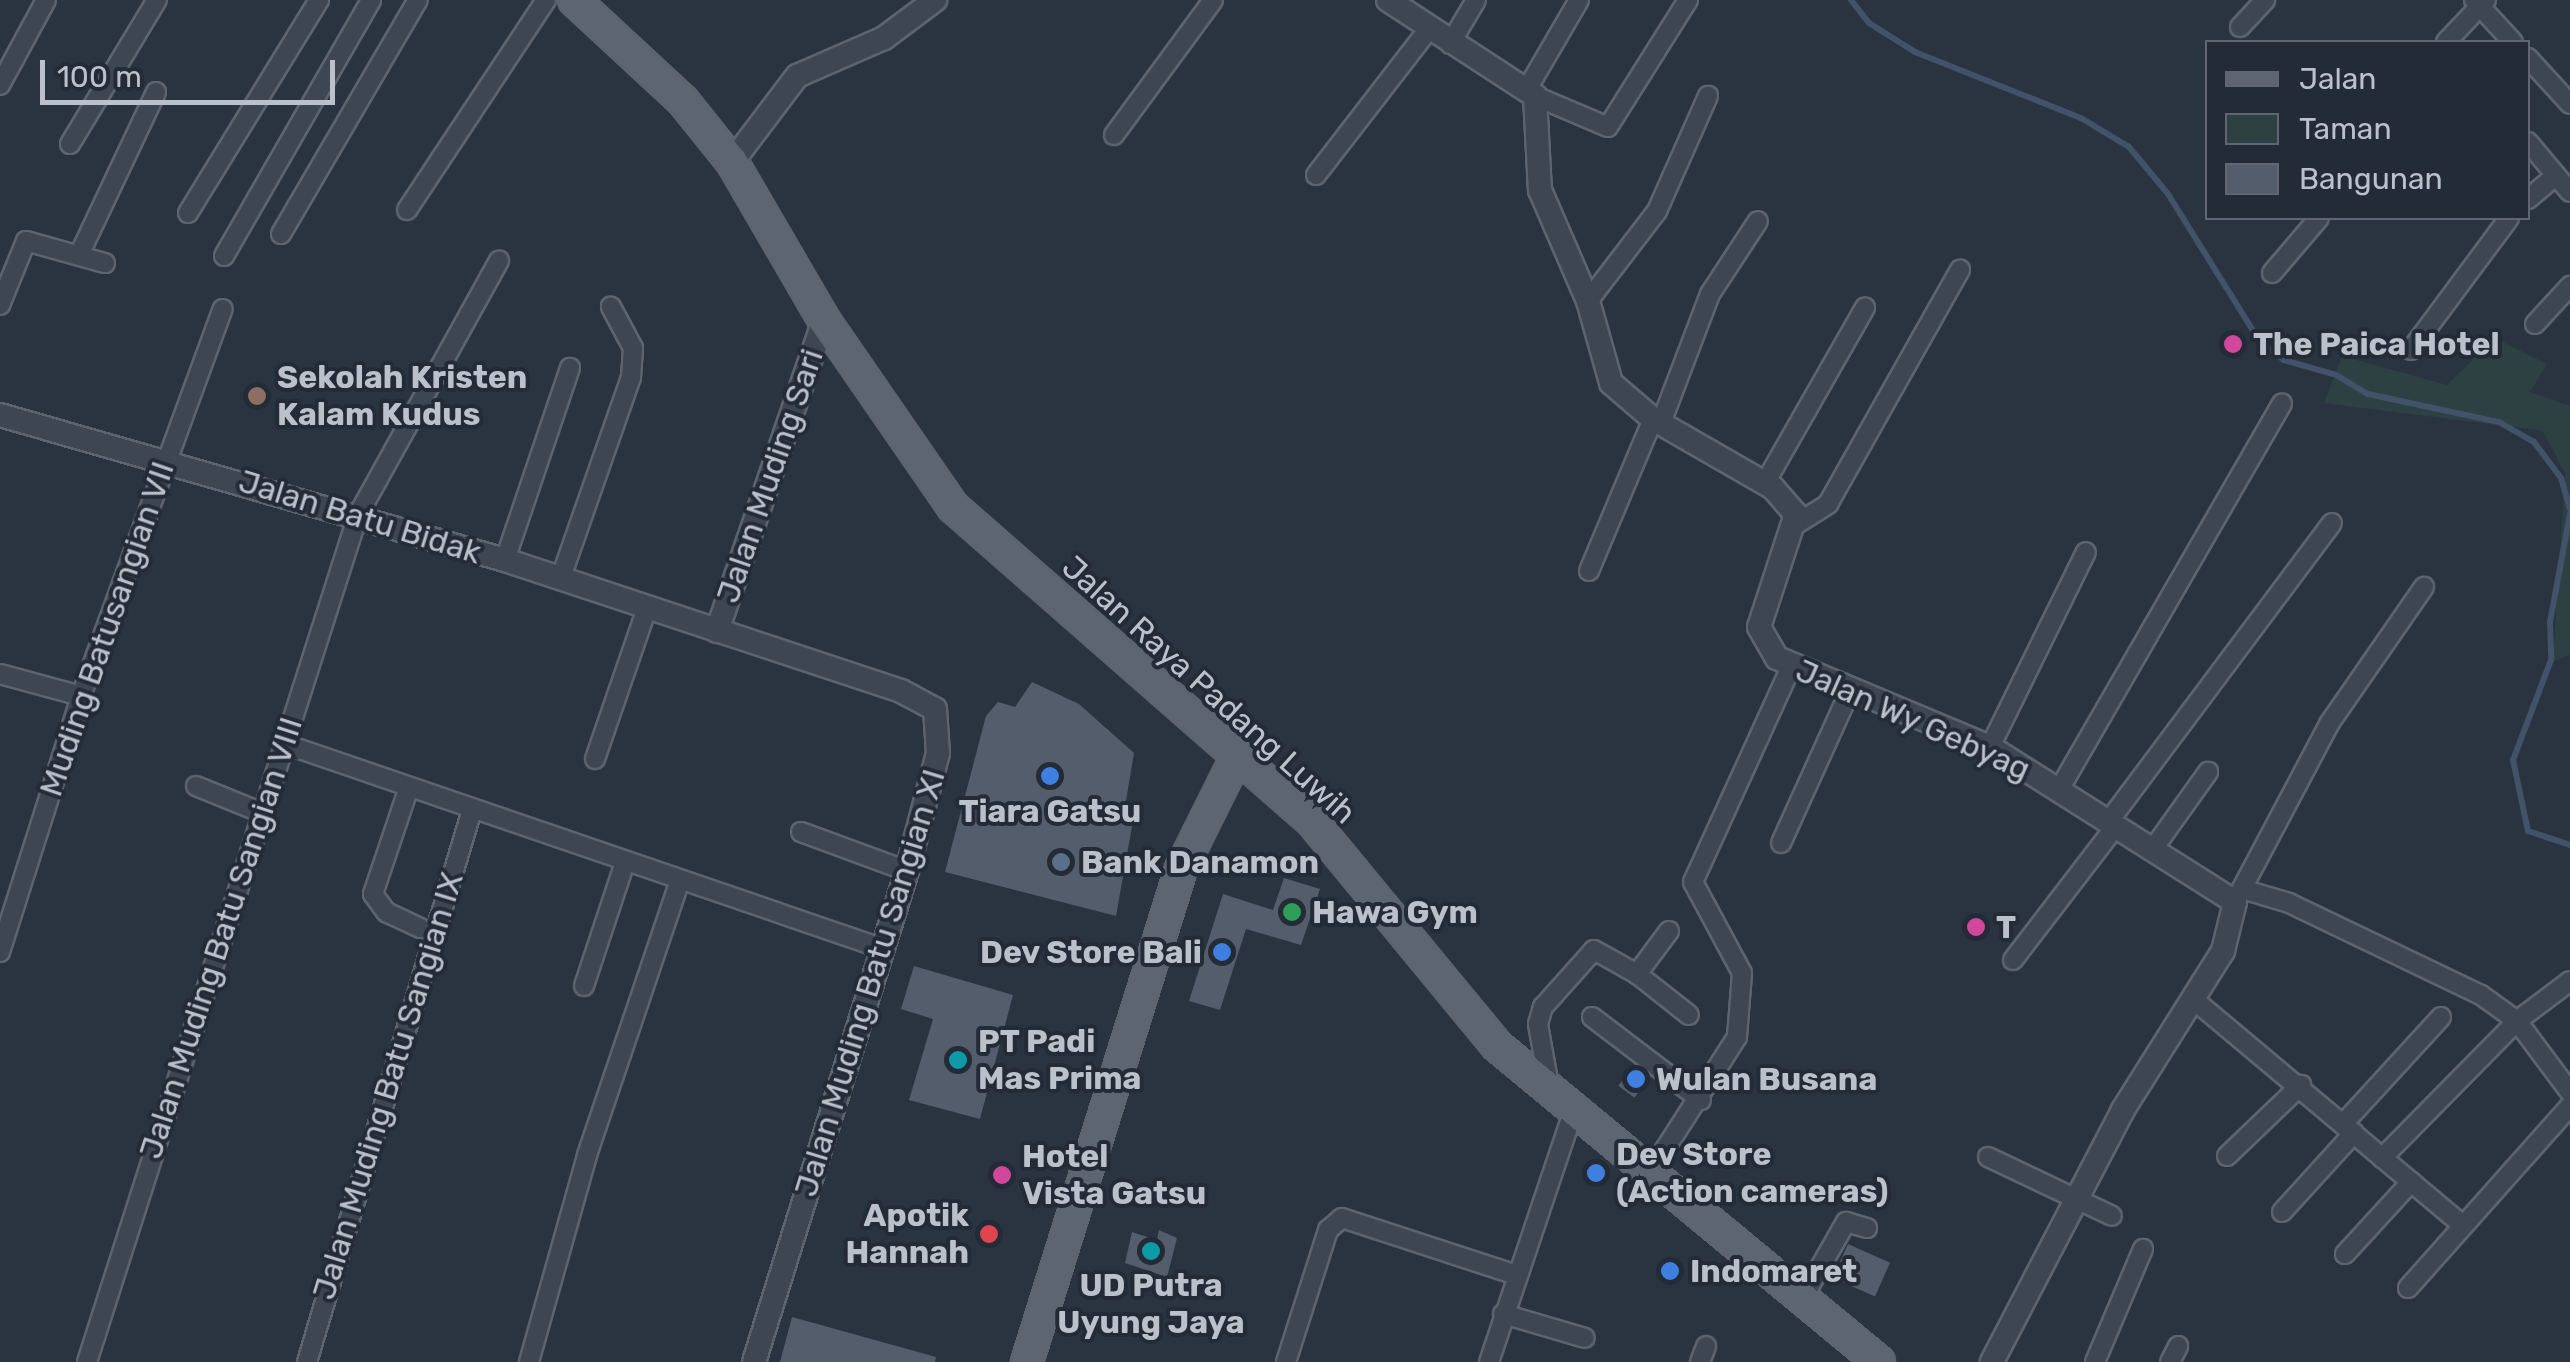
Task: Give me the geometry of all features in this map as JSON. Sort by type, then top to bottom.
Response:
[{"type":"main road","name":"Jalan Raya Padang Luwih","points":[[574,0],[683,101],[732,162],[824,320],[953,507],[1310,818],[1496,1045],[1576,1106],[1879,1362]]},
{"type":"main road","points":[[1027,1362],[1181,869],[1237,756]]},
{"type":"street","points":[[0,84],[46,0]]},
{"type":"street","points":[[70,144],[158,0]]},
{"type":"street","points":[[188,214],[319,0]]},
{"type":"street","points":[[224,256],[371,0]]},
{"type":"street","points":[[281,234],[418,0]]},
{"type":"street","points":[[407,210],[546,0]]},
{"type":"street","points":[[732,162],[797,76],[884,38],[935,0]]},
{"type":"street","points":[[1114,134],[1213,0]]},
{"type":"street","points":[[1388,0],[1531,94],[1608,128],[1688,0]]},
{"type":"street","points":[[1450,44],[1476,0]]},
{"type":"street","points":[[1578,0],[1531,94],[1540,190],[1588,301],[1605,373],[1657,421],[1765,483],[1798,523],[1828,504],[1960,270]]},
{"type":"street","points":[[2240,27],[2265,0]]},
{"type":"street","points":[[2448,40],[2480,4],[2511,40]]},
{"type":"street","points":[[1316,174],[1428,29]]},
{"type":"street","points":[[2530,60],[2570,104]]},
{"type":"street","points":[[80,253],[156,92]]},
{"type":"street","points":[[1588,301],[1656,211],[1708,96]]},
{"type":"street","points":[[2530,145],[2570,192]]},
{"type":"street","points":[[2530,197],[2555,176]]},
{"type":"street","points":[[1589,570],[1710,294],[1758,220]]},
{"type":"street","points":[[2272,273],[2317,220]]},
{"type":"street","points":[[2412,350],[2508,220]]},
{"type":"street","points":[[0,306],[18,256],[30,240],[104,263]]},
{"type":"street","name":"Jalan Muding Batu Sangian VIII","points":[[87,1362],[260,812],[358,516],[500,261]]},
{"type":"street","points":[[2536,324],[2570,286]]},
{"type":"street","points":[[560,580],[631,377],[633,348],[611,307]]},
{"type":"street","points":[[1765,483],[1865,308]]},
{"type":"street","name":"Muding Batusangian VII","points":[[0,952],[81,696],[164,459],[222,309]]},
{"type":"street","name":"Jalan Muding Sari","points":[[717,631],[824,320]]},
{"type":"street","points":[[504,560],[570,368]]},
{"type":"street","points":[[2060,788],[2282,404]]},
{"type":"street","name":"Jalan Batu Bidak","points":[[0,415],[358,516],[717,631]]},
{"type":"street","name":"Jalan Wy Gebyag","points":[[1798,523],[1759,627],[1764,644],[1792,667],[1990,748],[2153,849],[2238,895]]},
{"type":"street","points":[[2013,960],[2332,523]]},
{"type":"street","points":[[1990,748],[2086,552]]},
{"type":"street","points":[[1992,1362],[2074,1200],[2230,936],[2238,895],[2329,724],[2424,586]]},
{"type":"street","points":[[595,759],[647,608]]},
{"type":"street","name":"Jalan Muding Batu Sangian XI","points":[[717,631],[935,709],[938,753],[907,871],[754,1362]]},
{"type":"street","points":[[1652,1170],[1733,1049],[1743,995],[1736,954],[1693,882],[1792,667]]},
{"type":"street","points":[[0,674],[81,696]]},
{"type":"street","points":[[1781,843],[1849,693]]},
{"type":"street","points":[[282,744],[881,948]]},
{"type":"street","points":[[2153,849],[2208,772]]},
{"type":"street","points":[[196,786],[260,812]]},
{"type":"street","points":[[409,787],[373,894],[386,912],[420,928]]},
{"type":"street","name":"Jalan Muding Batu Sangian IX","points":[[307,1362],[472,810]]},
{"type":"street","points":[[801,832],[907,871]]},
{"type":"street","points":[[584,986],[625,862]]},
{"type":"street","points":[[529,1362],[588,1155],[680,881]]},
{"type":"street","points":[[2238,895],[2425,965],[2517,1021],[2570,1092]]},
{"type":"street","points":[[1637,974],[1669,931]]},
{"type":"street","points":[[1549,1086],[1538,1024],[1544,1007],[1594,950],[1637,974],[1688,1015]]},
{"type":"street","points":[[2382,1158],[2517,1021],[2570,981]]},
{"type":"street","points":[[2192,999],[2301,1085],[2462,1224]]},
{"type":"street","points":[[1592,1018],[1701,1100]]},
{"type":"street","points":[[2282,1212],[2441,1018]]},
{"type":"street","points":[[2228,1156],[2301,1085]]},
{"type":"street","points":[[1489,1362],[1576,1106]]},
{"type":"street","points":[[2408,1288],[2570,1106]]},
{"type":"street","points":[[1988,1156],[2112,1216]]},
{"type":"street","points":[[2345,1254],[2411,1182]]},
{"type":"street","points":[[1286,1362],[1333,1222],[1353,1217],[1516,1276]]},
{"type":"street","points":[[1802,1299],[1846,1222],[1867,1228]]},
{"type":"street","points":[[2095,1362],[2142,1249]]},
{"type":"street","points":[[1503,1314],[1584,1338]]},
{"type":"green space","points":[[2495,338],[2547,364],[2530,392],[2570,406],[2570,655],[2553,661],[2565,474],[2543,431],[2324,403],[2342,356],[2447,385]]},
{"type":"building","name":"Tiara Gatsu","points":[[1032,682],[1079,704],[1134,753],[1126,801],[1136,804],[1116,916],[945,872],[986,716],[998,702],[1015,707]]},
{"type":"building","points":[[1284,878],[1320,889],[1301,945],[1246,929],[1220,1010],[1189,1001],[1223,894],[1273,910]]},
{"type":"building","name":"PT Padi Mas Prima","points":[[914,966],[1013,995],[980,1119],[909,1100],[933,1019],[901,1009]]},
{"type":"building","name":"Wulan Busana","points":[[1634,1065],[1650,1077],[1634,1098],[1618,1086]]},
{"type":"building","name":"UD Putra Uyung Jaya","points":[[1159,1230],[1177,1238],[1167,1277],[1125,1263],[1132,1232],[1157,1240]]},
{"type":"building","points":[[1848,1244],[1890,1263],[1875,1297],[1833,1278]]},
{"type":"building","points":[[792,1317],[936,1357],[935,1362],[780,1362]]},
{"type":"waterway","points":[[1851,0],[1869,23],[1915,52],[2081,118],[2129,147],[2168,194],[2260,342],[2284,360],[2336,375],[2368,394],[2499,422],[2534,442],[2561,478],[2570,509]]},
{"type":"waterway","points":[[2570,514],[2550,622],[2551,660],[2513,760],[2528,831],[2570,845]]},
{"type":"place","name":"The Paica Hotel","points":[[2233,344]]},
{"type":"place","name":"Sekolah Kristen Kalam Kudus","points":[[257,396]]},
{"type":"place","name":"Tiara Gatsu","points":[[1050,776]]},
{"type":"place","name":"Bank Danamon","points":[[1061,862]]},
{"type":"place","name":"Hawa Gym","points":[[1292,912]]},
{"type":"place","name":"T","points":[[1976,927]]},
{"type":"place","name":"Dev Store Bali","points":[[1222,952]]},
{"type":"place","name":"PT Padi Mas Prima","points":[[958,1060]]},
{"type":"place","name":"Wulan Busana","points":[[1636,1079]]},
{"type":"place","name":"Dev Store (Action cameras)","points":[[1596,1173]]},
{"type":"place","name":"Hotel Vista Gatsu","points":[[1002,1175]]},
{"type":"place","name":"Apotik Hannah","points":[[989,1234]]},
{"type":"place","name":"UD Putra Uyung Jaya","points":[[1151,1251]]},
{"type":"place","name":"Indomaret","points":[[1670,1271]]}]
